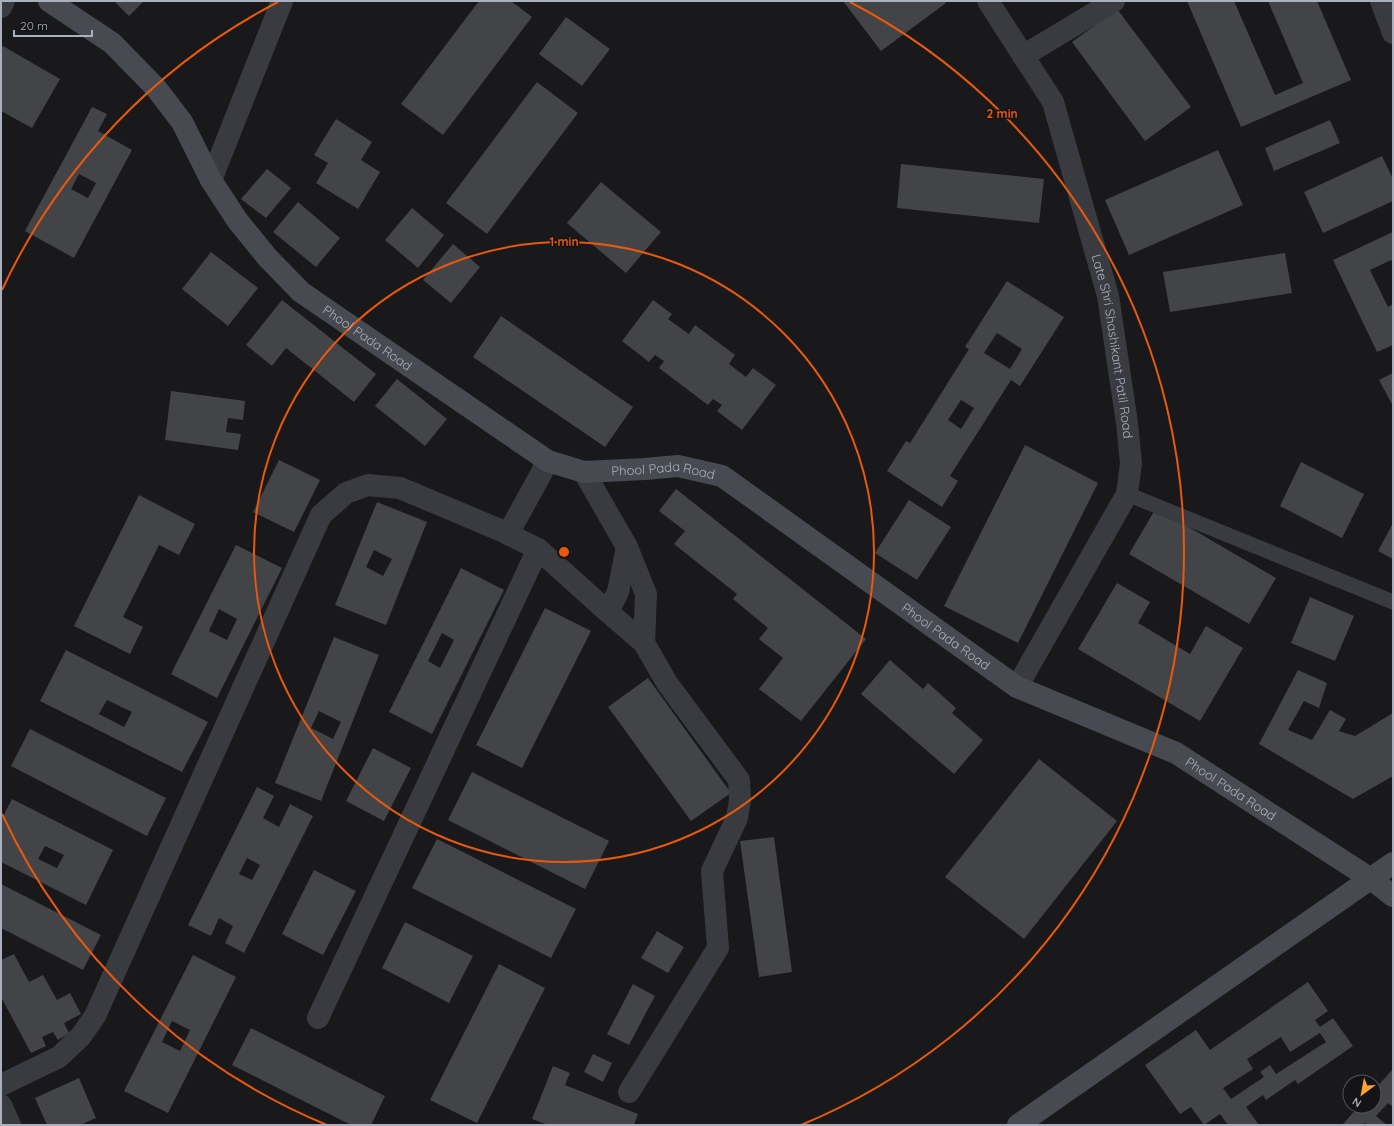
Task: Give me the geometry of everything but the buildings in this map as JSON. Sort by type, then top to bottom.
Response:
[{"type":"street","points":[[1,7],[4,1]]},
{"type":"street","name":"Phool Pada Road","points":[[49,1],[112,43],[156,88],[182,122],[210,180],[237,220],[267,257],[302,292],[548,461],[584,472],[678,466],[722,476],[1017,687],[1176,753],[1385,886]]},
{"type":"street","points":[[210,180],[282,1]]},
{"type":"street","name":"Late Shri Shashikant Patil Road","points":[[988,1],[1053,102],[1108,296],[1127,423],[1131,463],[1127,494],[1017,687]]},
{"type":"street","points":[[1023,56],[1114,1]]},
{"type":"street","points":[[1381,1],[1393,33]]},
{"type":"street","points":[[508,534],[548,461]]},
{"type":"street","points":[[584,472],[627,547],[646,594],[644,643]]},
{"type":"street","points":[[1,1085],[59,1057],[81,1036],[95,1016],[321,515],[346,493],[368,486],[400,488],[508,534],[538,549],[644,643],[667,683],[739,780],[740,800],[737,818],[712,871],[718,948],[629,1092]]},
{"type":"street","points":[[608,612],[618,592],[627,547]]},
{"type":"street","points":[[318,1018],[538,549]]},
{"type":"street","points":[[1043,1125],[1173,1031],[1385,886],[1393,863]]},
{"type":"street","points":[[1018,1125],[1385,886]]},
{"type":"street","points":[[1,1105],[10,1125]]},
{"type":"lane","points":[[1127,494],[1393,602]]}]
